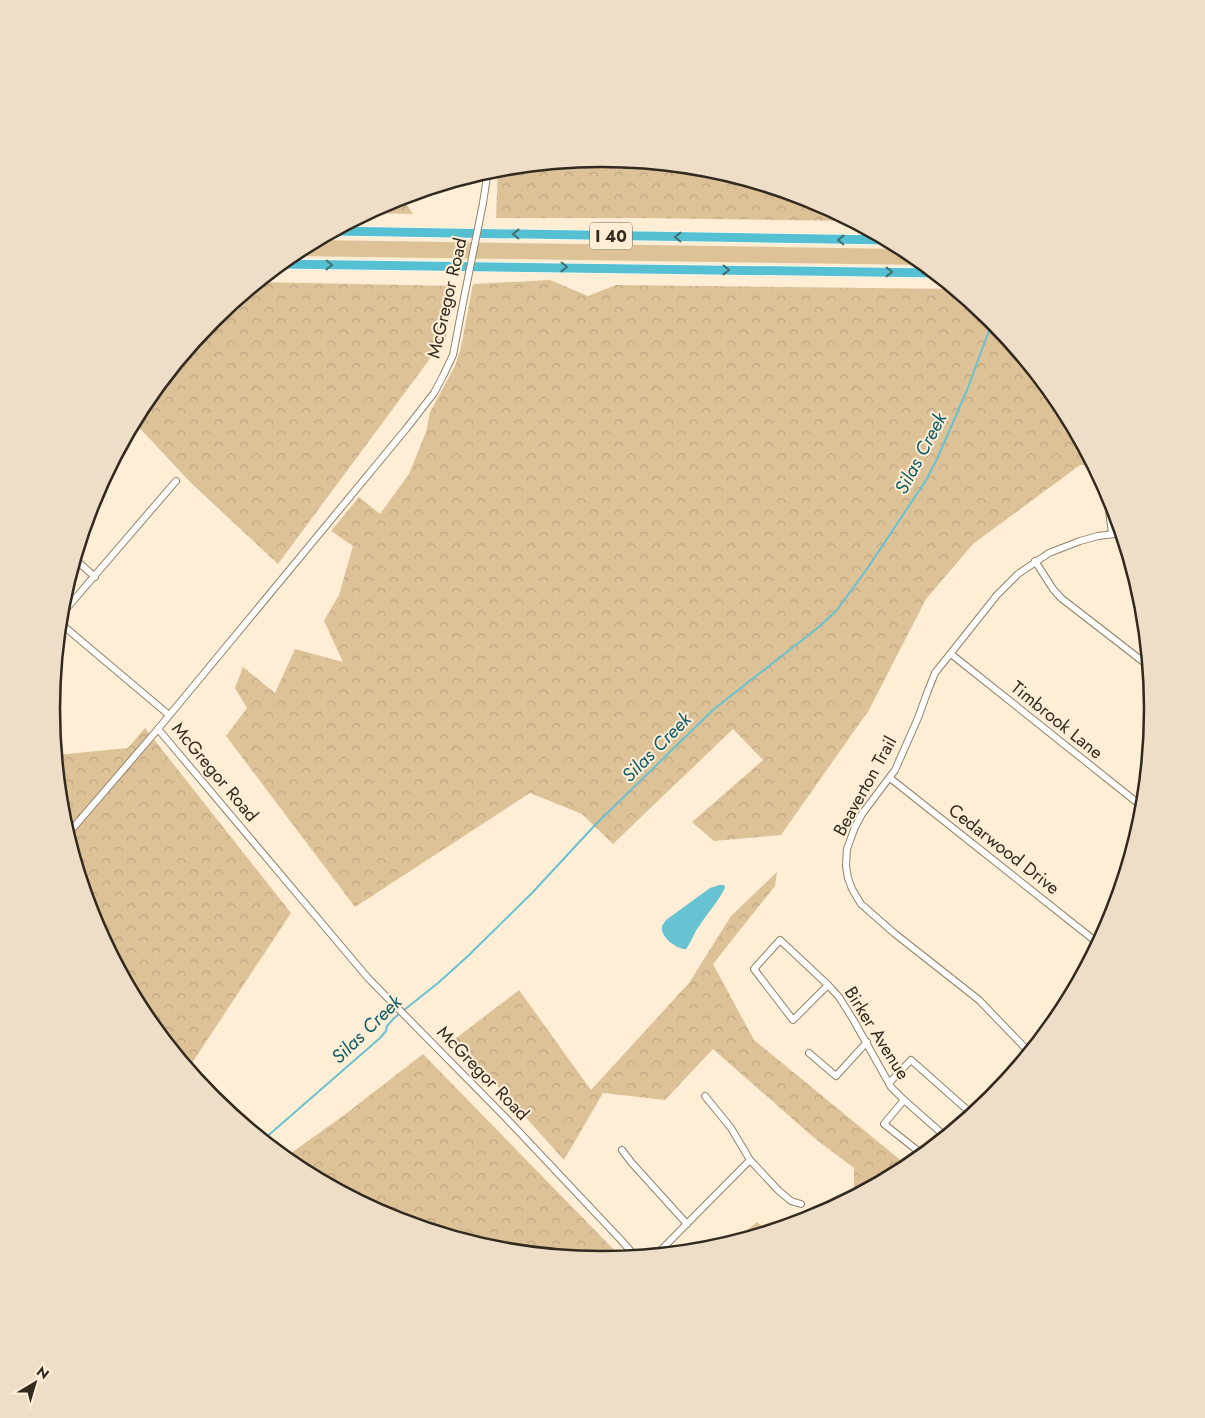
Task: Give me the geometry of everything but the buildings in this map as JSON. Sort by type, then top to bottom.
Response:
[{"type":"highway","name":"I 40","points":[[346,231],[875,240]]},
{"type":"highway","name":"I 40","points":[[292,264],[924,273]]},
{"type":"street","name":"McGregor Road","points":[[487,179],[453,355],[434,393],[158,728],[368,978],[505,1117],[630,1250]]},
{"type":"street","points":[[70,605],[176,481]]},
{"type":"street","points":[[1110,518],[1112,534]]},
{"type":"street","name":"Beaverton Trail","points":[[1025,1048],[979,1000],[869,912],[856,897],[848,878],[846,849],[862,814],[890,778],[918,718],[935,673],[997,595],[1018,574],[1035,561],[1073,543],[1116,534]]},
{"type":"street","points":[[1035,561],[1061,598],[1143,661]]},
{"type":"street","points":[[80,563],[95,577]]},
{"type":"street","points":[[66,628],[169,715]]},
{"type":"street","name":"Timbrook Lane","points":[[951,654],[1137,802]]},
{"type":"street","points":[[73,828],[158,728]]},
{"type":"street","name":"Cedarwood Drive","points":[[890,778],[1093,940]]},
{"type":"street","name":"Birker Avenue","points":[[828,985],[793,1020],[754,969],[780,940],[828,985],[839,997],[889,1082],[904,1100],[941,1133]]},
{"type":"street","points":[[809,1053],[836,1076],[867,1042]]},
{"type":"street","points":[[889,1082],[911,1060],[967,1110]]},
{"type":"street","points":[[705,1096],[731,1128],[750,1160],[778,1190],[791,1200],[801,1204]]},
{"type":"street","points":[[904,1100],[884,1124],[917,1150]]},
{"type":"street","points":[[622,1150],[687,1224]]},
{"type":"street","points":[[663,1248],[750,1160]]},
{"type":"green space","points":[[602,167],[673,171],[708,177],[777,195],[839,221],[642,218],[496,218],[498,177],[532,171]]},
{"type":"green space","points":[[406,204],[413,214],[383,213]]},
{"type":"green space","points":[[329,240],[889,249],[913,265],[304,256]]},
{"type":"green space","points":[[550,280],[588,296],[616,285],[945,289],[986,325],[1033,379],[1054,408],[1087,465],[1080,465],[973,544],[926,599],[869,710],[781,835],[714,841],[692,822],[763,760],[733,729],[613,844],[582,814],[530,793],[355,907],[226,736],[247,708],[235,688],[243,667],[275,693],[295,649],[343,662],[324,621],[339,595],[353,546],[331,531],[359,497],[380,514],[409,474],[426,432],[430,412],[455,366],[461,347],[473,284]]},
{"type":"green space","points":[[268,282],[454,286],[446,337],[278,564],[190,482],[139,428],[172,379],[195,351],[219,325]]},
{"type":"green space","points":[[145,728],[291,913],[192,1063],[151,1010],[116,949],[101,917],[89,883],[70,815],[62,754],[128,748]]},
{"type":"green space","points":[[777,872],[775,886],[713,964],[754,1040],[902,1161],[854,1190],[854,1168],[813,1137],[713,1049],[665,1100],[603,1093],[564,1160],[455,1039],[519,990],[591,1090],[689,983],[731,916]]},
{"type":"green space","points":[[423,1054],[615,1251],[532,1247],[462,1233],[428,1223],[363,1196],[331,1179],[291,1153],[343,1116]]},
{"type":"green space","points":[[757,1222],[763,1227],[744,1233]]},
{"type":"water","points":[[724,885],[725,888],[686,949],[670,942],[662,931],[662,926],[666,920],[710,888]]},
{"type":"waterway","name":"Silas Creek","points":[[268,1136],[380,1038],[394,1018],[468,956],[532,893],[596,824],[714,709],[820,626],[837,610],[869,566],[926,480],[967,390],[990,329]]}]
